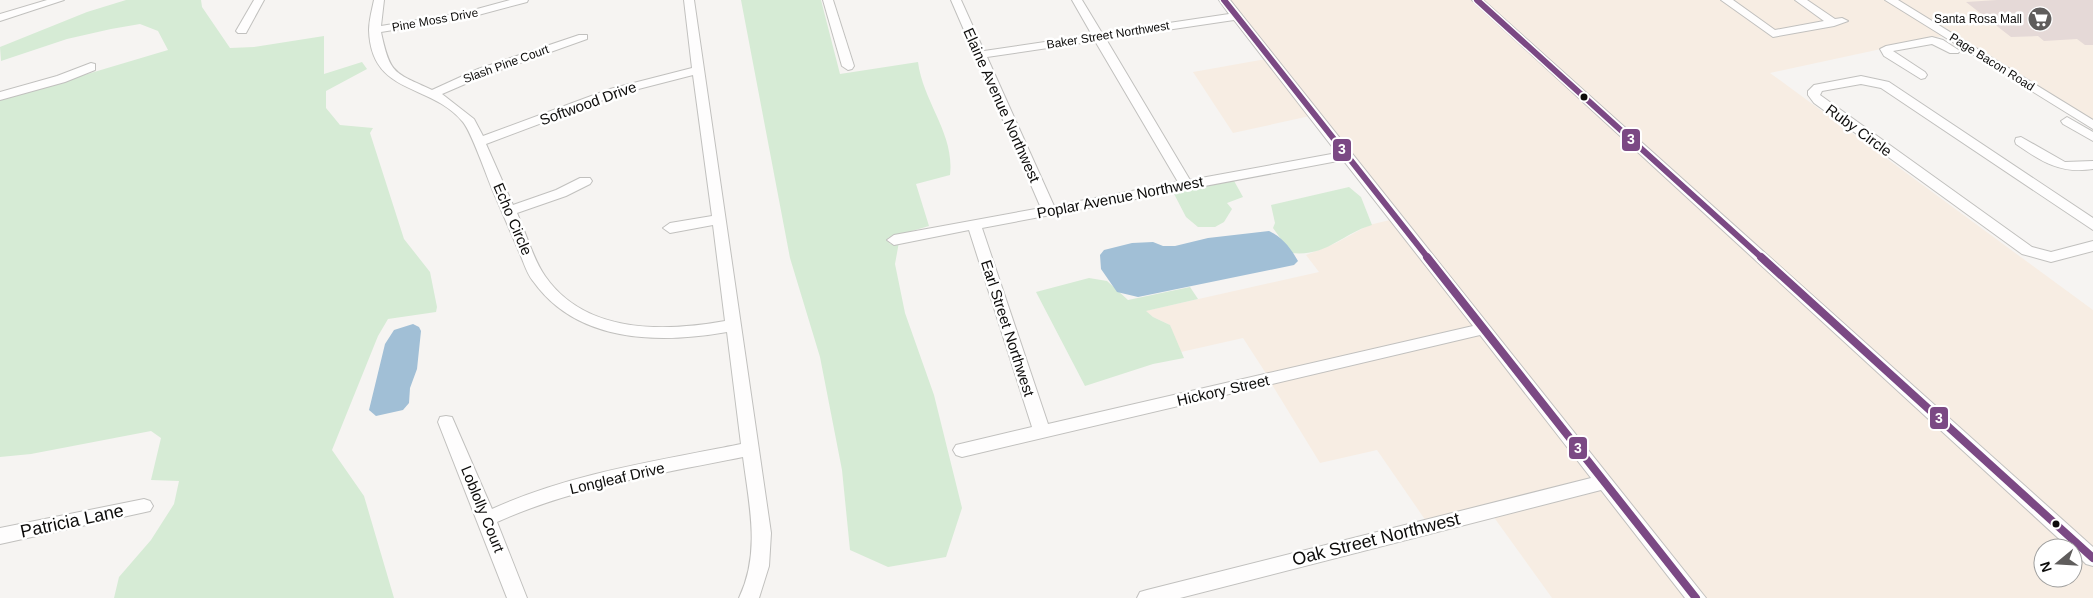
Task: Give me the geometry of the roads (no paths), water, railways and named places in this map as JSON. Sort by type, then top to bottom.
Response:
[{"type":"street","points":[[0,18],[59,0]]},
{"type":"street","points":[[242,31],[259,0]]},
{"type":"street","name":"Echo Circle","points":[[379,0],[375,30],[384,68],[398,79],[432,94],[462,114],[470,122],[541,283],[556,300],[582,317],[622,329],[658,333],[694,332],[733,325]]},
{"type":"street","name":"Pine Moss Drive","points":[[375,30],[466,15],[523,0]]},
{"type":"street","points":[[689,0],[762,532],[762,552],[757,579],[749,598]]},
{"type":"street","points":[[828,0],[848,66]]},
{"type":"street","name":"Elaine Avenue Northwest","points":[[956,0],[1049,210]]},
{"type":"street","points":[[1077,0],[1186,184]]},
{"type":"street","points":[[1224,0],[1696,598]]},
{"type":"street","points":[[1476,0],[2093,558]]},
{"type":"street","points":[[1726,0],[1773,34],[1838,22],[1800,0]]},
{"type":"street","name":"Page Bacon Road","points":[[1890,0],[2093,125]]},
{"type":"street","name":"Baker Street Northwest","points":[[980,55],[1236,16]]},
{"type":"street","name":"Slash Pine Court","points":[[432,94],[482,72],[583,37]]},
{"type":"street","points":[[1921,75],[1888,54],[1886,49],[1934,40],[1944,44],[2093,137]]},
{"type":"street","points":[[1982,68],[1997,66]]},
{"type":"street","points":[[0,96],[61,79],[91,67]]},
{"type":"street","name":"Softwood Drive","points":[[479,142],[634,85],[698,70]]},
{"type":"street","name":"Ruby Circle","points":[[2093,225],[1885,85],[1861,80],[1818,88],[1814,91],[1814,95],[1818,100],[2027,252],[2051,257],[2093,246]]},
{"type":"street","points":[[2067,121],[2082,118]]},
{"type":"street","points":[[2021,141],[2063,168],[2076,169],[2093,165]]},
{"type":"street","name":"Poplar Avenue Northwest","points":[[894,240],[1346,155]]},
{"type":"street","points":[[509,211],[561,194],[585,181]]},
{"type":"street","points":[[2076,214],[2093,210]]},
{"type":"street","points":[[670,228],[719,219]]},
{"type":"street","name":"Earl Street Northwest","points":[[974,224],[1042,432]]},
{"type":"street","name":"Hickory Street","points":[[962,450],[1484,330]]},
{"type":"street","name":"Loblolly Court","points":[[446,422],[487,519],[517,598]]},
{"type":"street","name":"Longleaf Drive","points":[[487,519],[517,505],[560,490],[750,448]]},
{"type":"street","name":"Oak Street Northwest","points":[[1147,598],[1605,482]]},
{"type":"street","name":"Patricia Lane","points":[[0,536],[144,506]]},
{"type":"water","points":[[1269,231],[1289,247],[1298,261],[1294,265],[1138,297],[1117,292],[1101,269],[1100,255],[1104,250],[1132,243],[1153,242],[1163,246],[1175,246],[1208,238]]},
{"type":"water","points":[[413,324],[419,327],[421,331],[417,369],[410,388],[409,403],[403,410],[376,416],[369,410],[385,344],[394,330]]},
{"type":"place","name":"Santa Rosa Mall","points":[[2040,19]]}]
